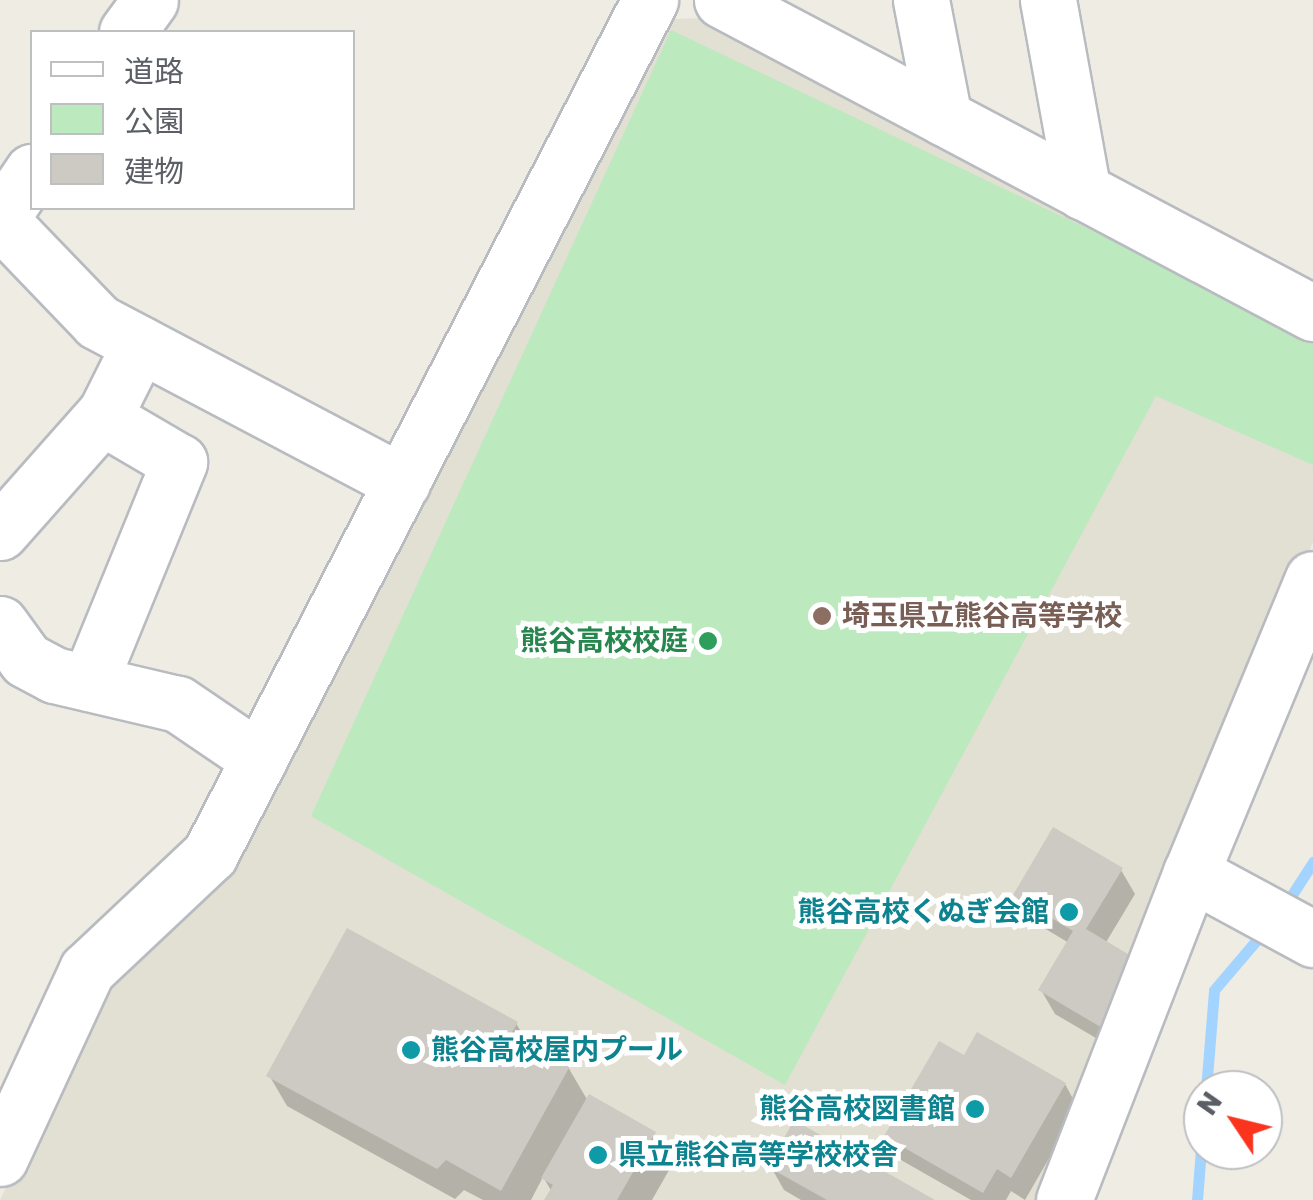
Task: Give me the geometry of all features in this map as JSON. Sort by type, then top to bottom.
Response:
[{"type":"street","points":[[129,30],[150,0]]},
{"type":"street","points":[[0,1158],[20,1070],[88,970],[210,854],[650,0]]},
{"type":"street","points":[[722,0],[1313,313]]},
{"type":"street","points":[[921,0],[944,118]]},
{"type":"street","points":[[1048,0],[1083,192]]},
{"type":"street","points":[[30,175],[0,220],[98,322],[402,482]]},
{"type":"street","points":[[0,532],[102,417],[140,344]]},
{"type":"street","points":[[90,684],[179,462],[102,417]]},
{"type":"street","points":[[1064,1200],[1191,873],[1313,579]]},
{"type":"street","points":[[0,624],[26,660],[54,675],[178,704],[259,759]]},
{"type":"street","points":[[1191,873],[1298,930]]},
{"type":"shaded area","name":"埼玉県立熊谷高等学校","points":[[700,18],[1313,328],[1313,542],[1183,850],[1047,1200],[0,1200],[78,1036],[113,979],[190,898],[327,690],[651,20]]},
{"type":"green space","name":"熊谷高校校庭","points":[[671,30],[1313,336],[1313,465],[1156,396],[785,1085],[311,816]]},
{"type":"building","name":"熊谷高校くぬぎ会館","points":[[1053,827],[1123,868],[1086,929],[1143,963],[1104,1029],[1038,990],[1073,931],[1013,895]]},
{"type":"building","name":"熊谷高校屋内プール","points":[[347,928],[518,1022],[511,1034],[570,1066],[501,1191],[446,1160],[437,1169],[266,1076]]},
{"type":"building","name":"熊谷高校図書館","points":[[977,1032],[1066,1083],[1011,1178],[997,1169],[983,1193],[884,1136],[939,1041],[964,1055]]},
{"type":"building","name":"県立熊谷高等学校校舎","points":[[589,1094],[656,1132],[617,1200],[544,1200],[553,1185],[541,1178]]},
{"type":"building","points":[[794,1120],[935,1200],[827,1200],[768,1167]]},
{"type":"waterway","points":[[1284,907],[1313,862]]},
{"type":"waterway","points":[[1208,1070],[1214,990],[1266,929]]},
{"type":"waterway","points":[[1197,1200],[1199,1170]]},
{"type":"place","name":"埼玉県立熊谷高等学校","points":[[822,616]]},
{"type":"place","name":"熊谷高校校庭","points":[[708,641]]},
{"type":"place","name":"熊谷高校くぬぎ会館","points":[[1069,912]]},
{"type":"place","name":"熊谷高校屋内プール","points":[[411,1050]]},
{"type":"place","name":"熊谷高校図書館","points":[[975,1109]]},
{"type":"place","name":"県立熊谷高等学校校舎","points":[[598,1155]]}]
